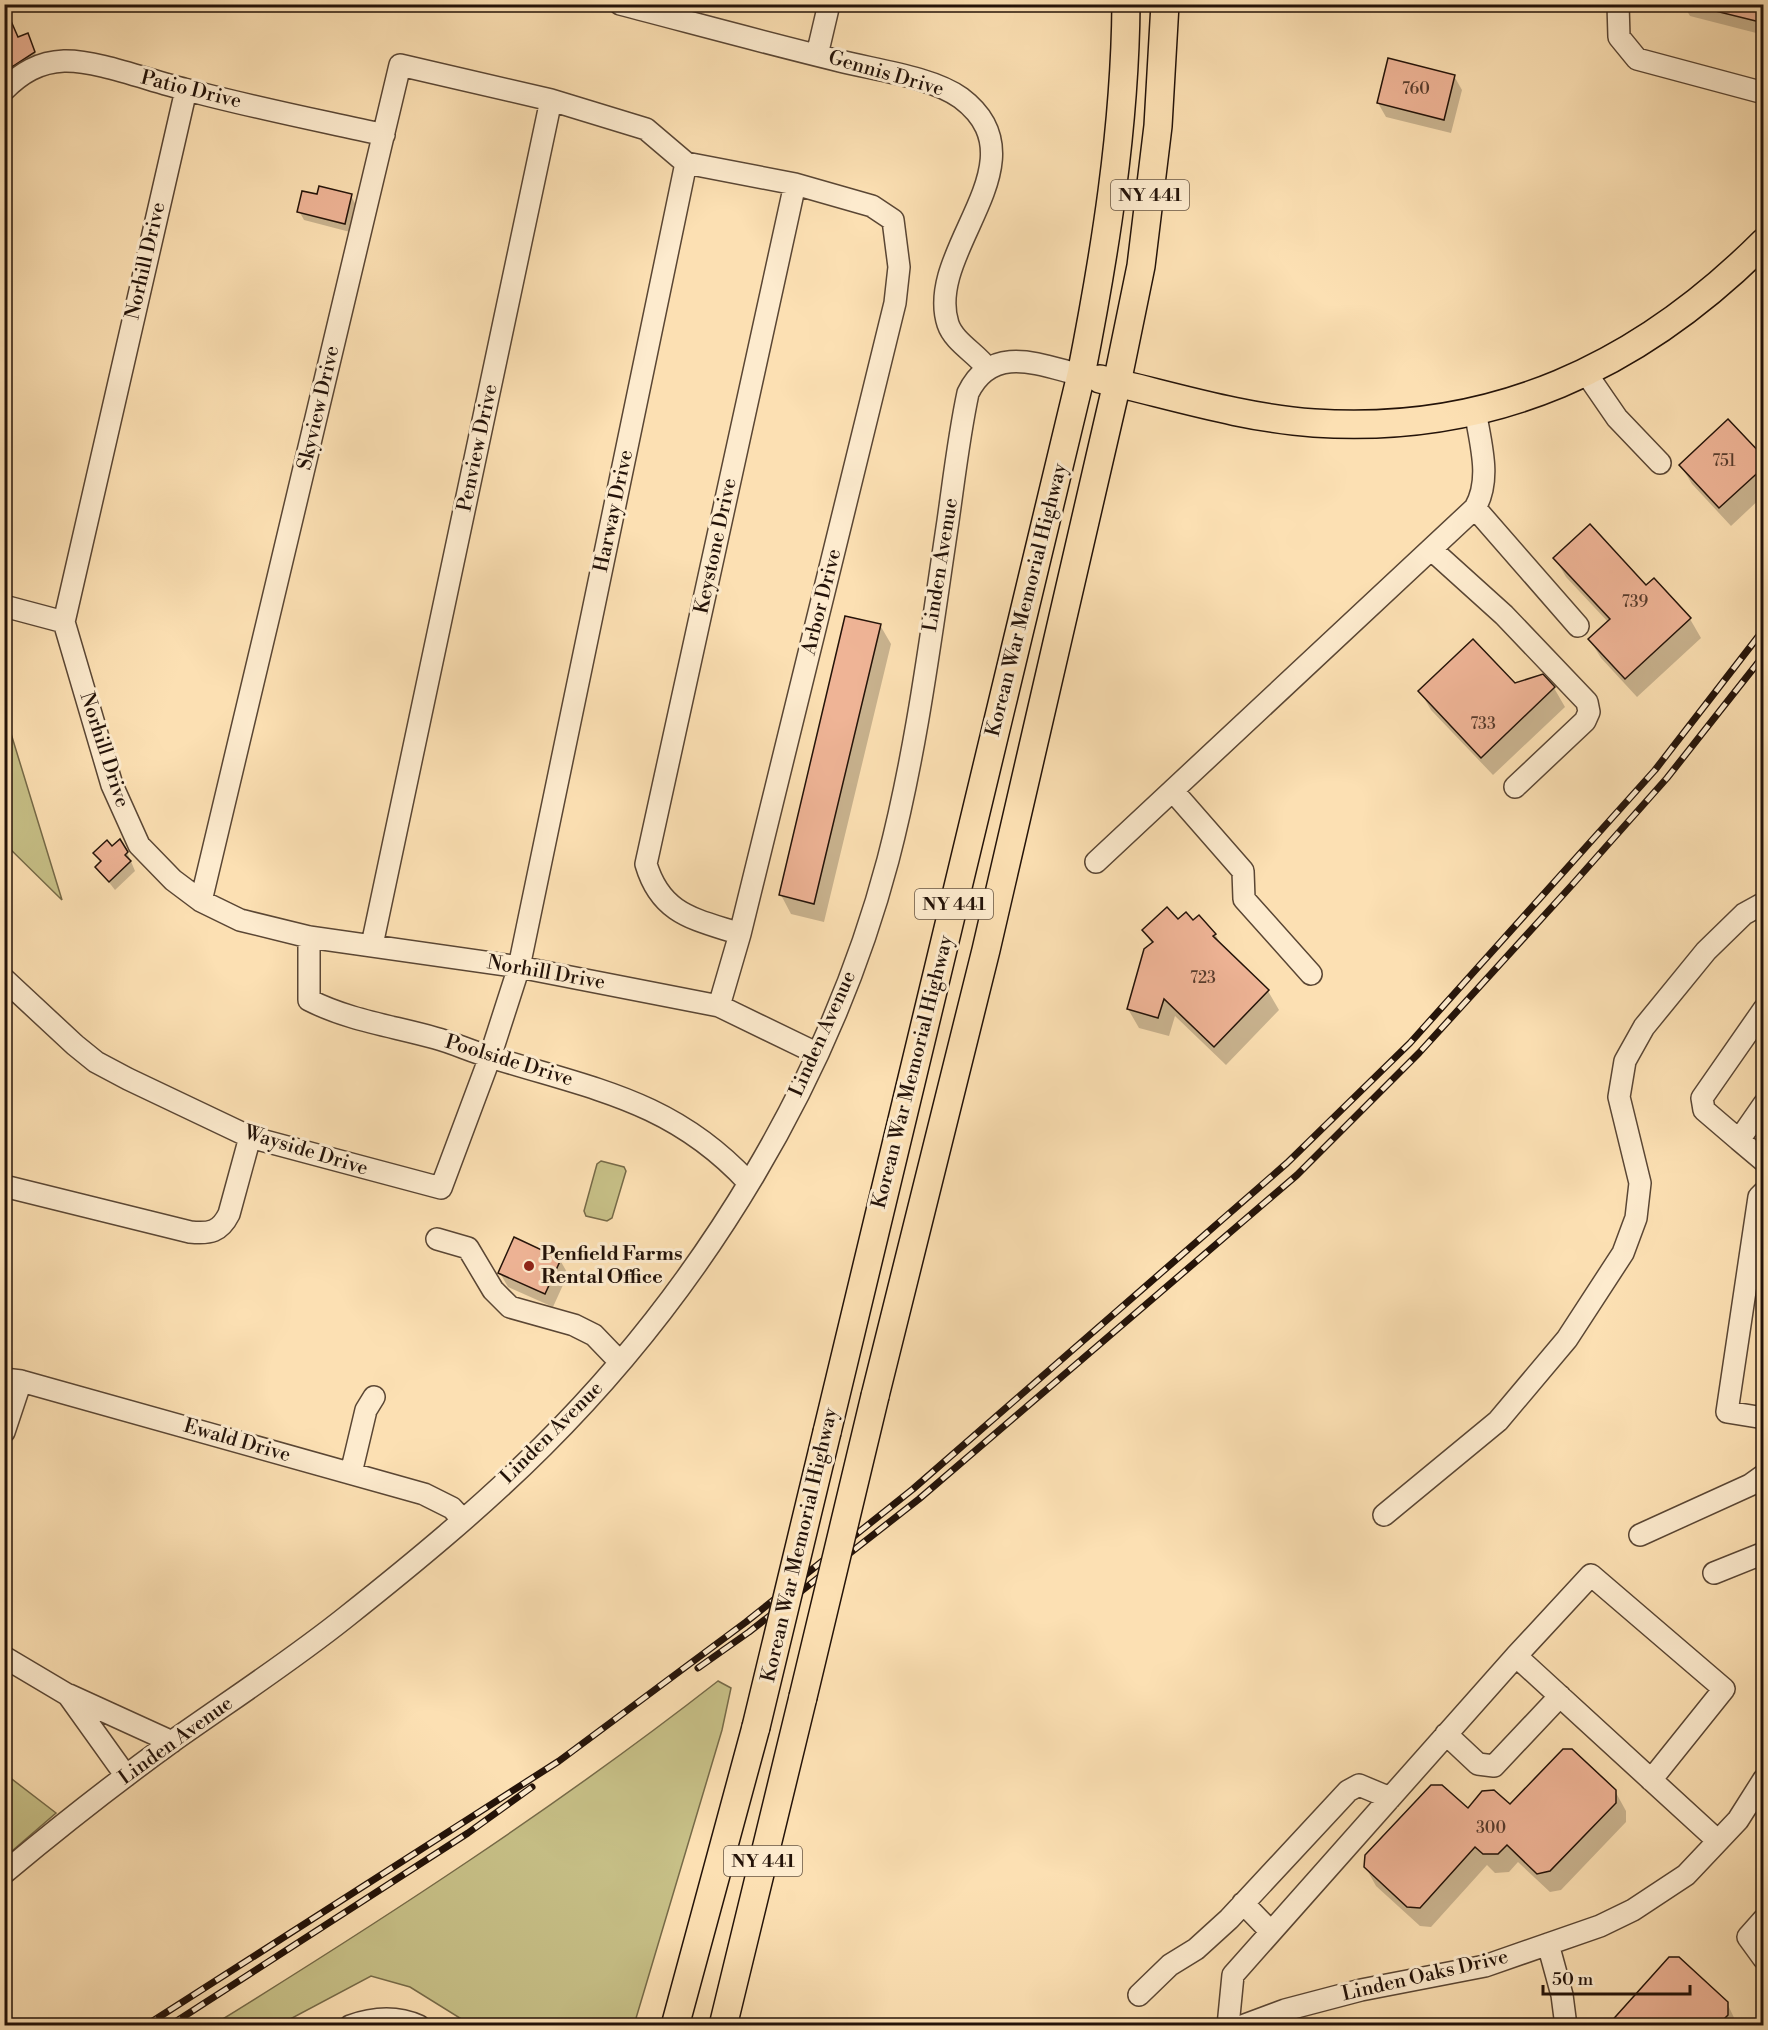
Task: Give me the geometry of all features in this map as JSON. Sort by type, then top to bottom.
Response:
[{"type":"main road","name":"Korean War Memorial Highway","points":[[675,2025],[756,1727],[1081,375],[1108,225],[1122,89],[1126,4]]},
{"type":"main road","name":"Korean War Memorial Highway","points":[[723,2025],[875,1396],[986,951],[1118,383],[1143,255],[1158,126],[1165,4]]},
{"type":"main road","points":[[1081,375],[1250,413],[1314,423],[1382,422],[1475,410],[1531,395],[1586,373],[1642,343],[1678,319],[1764,242]]},
{"type":"street","name":"Gennis Drive","points":[[620,4],[904,77],[953,93],[971,107],[989,130],[991,153],[987,179],[953,265],[945,303],[949,326],[954,334],[987,368]]},
{"type":"street","points":[[817,55],[829,4]]},
{"type":"street","points":[[1618,4],[1619,37],[1637,59],[1764,93]]},
{"type":"street","name":"Patio Drive","points":[[4,90],[16,78],[38,65],[65,61],[95,66],[186,90],[384,135]]},
{"type":"street","name":"Skyview Drive","points":[[201,901],[400,65],[551,100]]},
{"type":"street","name":"Norhill Drive","points":[[186,90],[64,622],[112,785],[139,845],[173,880],[201,901],[240,920],[309,937],[519,967],[719,1006],[816,1053]]},
{"type":"street","points":[[551,100],[646,129],[686,163],[795,184]]},
{"type":"street","name":"Penview Drive","points":[[372,945],[551,100]]},
{"type":"street","name":"Harway Drive","points":[[490,1057],[519,967],[686,163]]},
{"type":"street","name":"Arbor Drive","points":[[719,1006],[740,934],[895,303],[899,267],[893,220],[872,206],[795,184]]},
{"type":"street","name":"Keystone Drive","points":[[740,934],[681,914],[652,885],[646,864],[795,184]]},
{"type":"street","points":[[987,368],[996,363],[1015,361],[1081,375]]},
{"type":"street","name":"Linden Avenue","points":[[4,1873],[126,1776],[347,1616],[462,1519],[543,1447],[620,1362],[690,1271],[748,1182],[816,1053],[852,968],[887,862],[918,720],[966,405],[973,383],[987,368]]},
{"type":"street","points":[[1586,373],[1617,418],[1660,463]]},
{"type":"street","points":[[1096,862],[1475,508],[1482,496],[1484,484],[1475,410]]},
{"type":"street","points":[[1475,508],[1578,626]]},
{"type":"street","points":[[1432,550],[1504,615],[1587,702],[1589,712],[1584,721],[1515,787]]},
{"type":"street","points":[[4,606],[64,622]]},
{"type":"street","points":[[1173,791],[1243,871],[1244,899],[1311,974]]},
{"type":"street","points":[[1384,1515],[1498,1421],[1567,1339],[1623,1253],[1636,1218],[1640,1183],[1619,1097],[1625,1061],[1644,1027],[1706,951],[1744,914],[1764,903]]},
{"type":"street","name":"Poolside Drive","points":[[309,937],[309,1000],[334,1013],[435,1038],[490,1057],[622,1096],[668,1117],[728,1160],[748,1182]]},
{"type":"street","name":"Wayside Drive","points":[[4,980],[96,1062],[250,1137],[441,1188],[490,1057]]},
{"type":"street","points":[[1764,1009],[1702,1098],[1704,1110],[1764,1161]]},
{"type":"street","points":[[1738,1140],[1764,1104]]},
{"type":"street","points":[[4,1186],[190,1232],[215,1232],[223,1225],[229,1214],[250,1137]]},
{"type":"street","points":[[1764,1192],[1759,1197],[1727,1412],[1764,1418]]},
{"type":"street","points":[[437,1239],[468,1248],[493,1290],[510,1307],[574,1325],[594,1335],[620,1362]]},
{"type":"street","points":[[4,1432],[13,1380]]},
{"type":"street","name":"Ewald Drive","points":[[13,1380],[424,1494],[452,1508],[462,1519]]},
{"type":"street","points":[[351,1473],[366,1410],[374,1397]]},
{"type":"street","points":[[1640,1535],[1750,1485],[1764,1475]]},
{"type":"street","points":[[1714,1573],[1764,1553]]},
{"type":"street","points":[[1228,2025],[1233,1975],[1446,1734],[1591,1575],[1724,1689],[1651,1780]]},
{"type":"street","points":[[4,1656],[68,1695],[172,1742]]},
{"type":"street","points":[[1516,1656],[1718,1841]]},
{"type":"street","points":[[68,1695],[126,1776]]},
{"type":"street","points":[[1446,1734],[1478,1764],[1494,1766],[1560,1696]]},
{"type":"street","name":"Linden Oaks Drive","points":[[1242,2025],[1285,2010],[1361,1990],[1485,1966],[1600,1926],[1633,1910],[1686,1875],[1738,1820],[1764,1779]]},
{"type":"street","points":[[1139,1995],[1170,1965],[1196,1949],[1243,1903],[1348,1791],[1359,1785],[1390,1798]]},
{"type":"street","points":[[1243,1903],[1271,1932]]},
{"type":"street","points":[[1764,1919],[1748,1937],[1764,1959]]},
{"type":"street","points":[[1548,1944],[1562,1995],[1566,2025]]},
{"type":"street","points":[[350,2025],[364,2021],[389,2019],[419,2025]]},
{"type":"shaded area","points":[[5,714],[62,900],[5,844]]},
{"type":"shaded area","points":[[601,1161],[624,1167],[626,1171],[612,1218],[607,1221],[586,1216],[584,1211],[597,1164]]},
{"type":"shaded area","points":[[718,1681],[731,1688],[722,1730],[634,2025],[471,2025],[410,1987],[371,1976],[279,2025],[213,2025],[342,1944],[534,1817]]},
{"type":"shaded area","points":[[4,1773],[56,1813],[5,1857],[4,1857]]},
{"type":"building","points":[[1711,4],[1764,4],[1764,23],[1711,10]]},
{"type":"building","points":[[4,5],[18,37],[28,33],[35,52],[12,67],[4,48]]},
{"type":"building","points":[[1388,58],[1455,75],[1444,120],[1377,103]]},
{"type":"building","points":[[319,186],[352,194],[345,224],[297,212],[302,191],[317,194]]},
{"type":"building","points":[[1728,419],[1764,457],[1764,467],[1719,508],[1679,465]]},
{"type":"building","points":[[1590,524],[1646,585],[1654,578],[1691,618],[1625,679],[1588,639],[1610,619],[1553,558]]},
{"type":"building","points":[[845,616],[881,624],[814,904],[779,895]]},
{"type":"building","points":[[1473,639],[1515,683],[1543,674],[1555,687],[1481,758],[1418,691]]},
{"type":"building","points":[[120,839],[128,852],[125,855],[131,861],[109,882],[95,867],[101,861],[93,853],[107,840],[112,846]]},
{"type":"building","points":[[1167,907],[1178,919],[1186,912],[1193,920],[1199,915],[1216,934],[1213,936],[1269,990],[1214,1047],[1164,999],[1158,1018],[1127,1009],[1144,949],[1153,942],[1142,930]]},
{"type":"building","name":"Penfield Farms Rental Office","points":[[514,1237],[561,1259],[545,1294],[498,1273]]},
{"type":"building","points":[[1563,1749],[1572,1749],[1616,1790],[1616,1803],[1550,1871],[1537,1874],[1507,1845],[1498,1854],[1483,1854],[1475,1847],[1420,1908],[1407,1907],[1364,1867],[1365,1855],[1431,1785],[1442,1785],[1468,1808],[1482,1791],[1494,1790],[1510,1804]]},
{"type":"building","points":[[1669,1957],[1679,1957],[1728,2002],[1728,2015],[1718,2025],[1608,2025]]},
{"type":"railway","points":[[145,2026],[559,1761],[746,1622],[913,1489],[1287,1163],[1410,1043],[1655,770],[1764,629]]},
{"type":"railway","points":[[698,1668],[749,1632],[919,1499],[1297,1175],[1419,1053],[1572,885],[1667,778],[1764,655]]},
{"type":"railway","points":[[169,2026],[468,1833],[532,1787]]},
{"type":"place","name":"Penfield Farms Rental Office","points":[[529,1266]]}]
